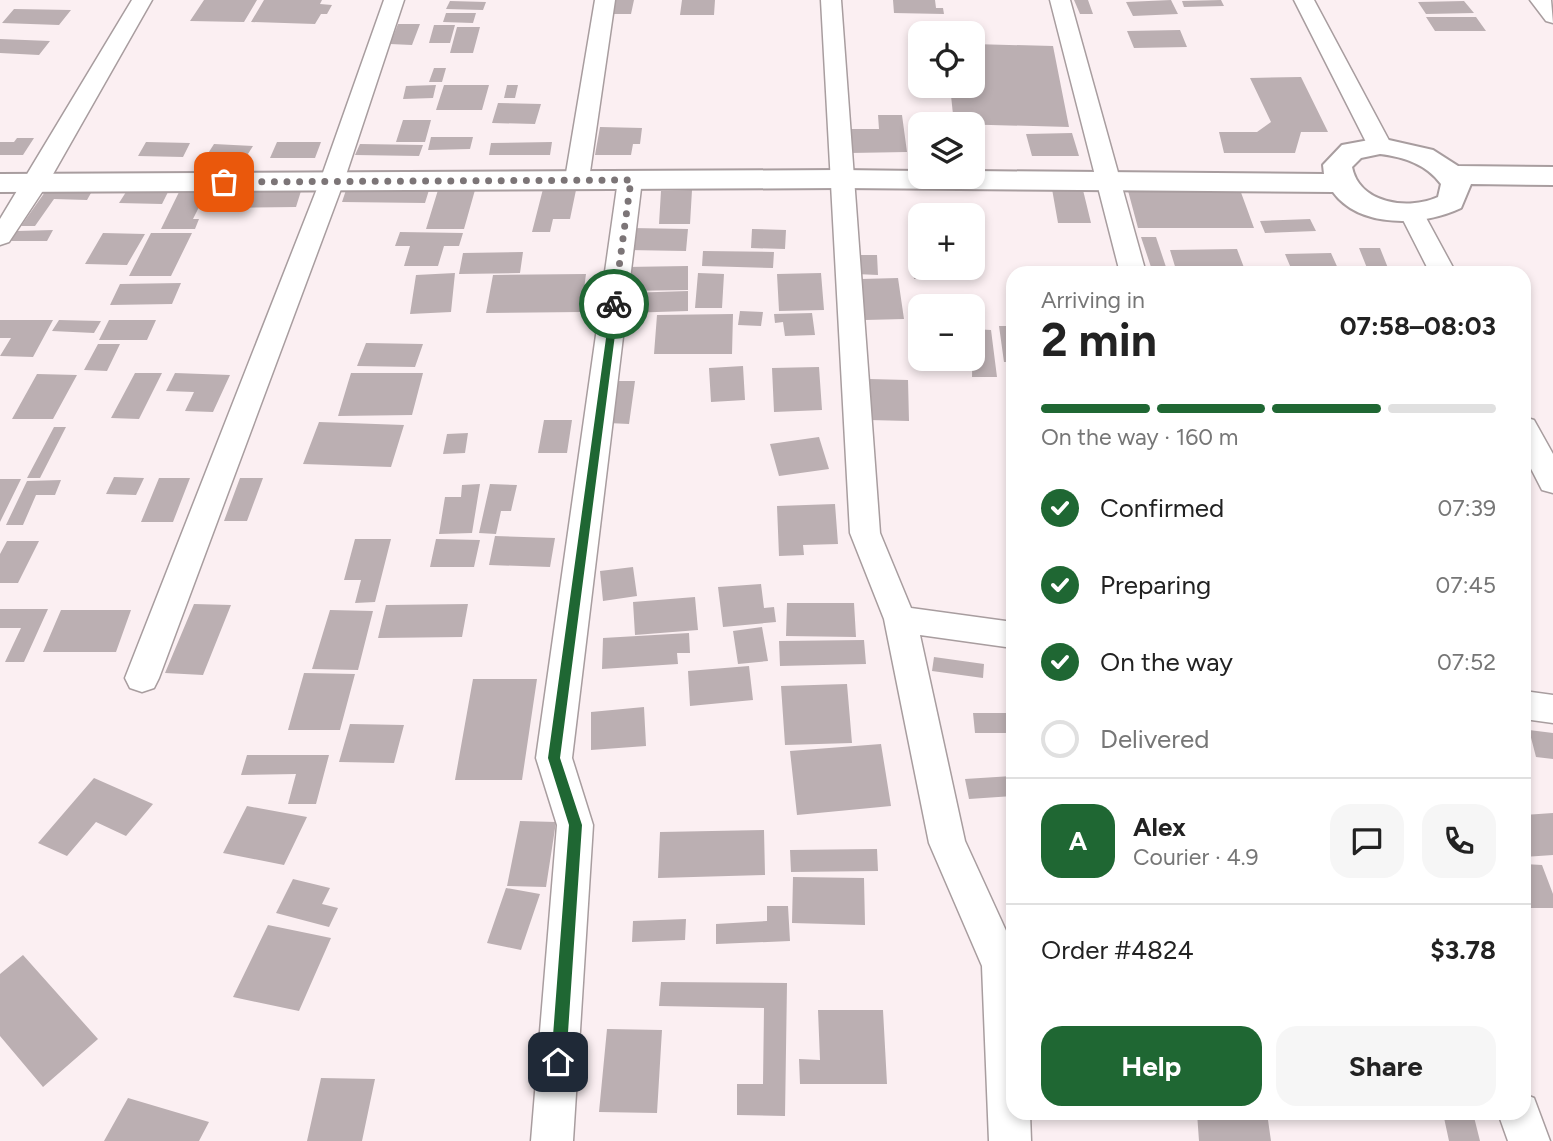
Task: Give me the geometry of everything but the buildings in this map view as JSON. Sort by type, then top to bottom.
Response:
[{"type":"main road","points":[[1380,146],[1412,151],[1428,158],[1450,175],[1456,184],[1451,202],[1428,213],[1412,214],[1378,208],[1355,197],[1340,183],[1337,165],[1342,157],[1352,151],[1380,146]]},
{"type":"main road","points":[[1450,175],[1553,176]]},
{"type":"main road","points":[[0,183],[577,179],[1340,183]]},
{"type":"street","points":[[0,237],[36,183],[142,0]]},
{"type":"street","points":[[142,678],[332,181],[394,0]]},
{"type":"street","points":[[577,179],[604,0]]},
{"type":"street","points":[[831,0],[865,533],[900,619],[947,843],[973,895],[1002,966],[1006,1054]]},
{"type":"street","points":[[1060,0],[1131,266]]},
{"type":"street","points":[[1304,0],[1380,146]]},
{"type":"street","points":[[1540,0],[1553,17]]},
{"type":"street","points":[[552,1141],[575,825],[554,758],[631,180]]},
{"type":"street","points":[[1412,214],[1439,266]]},
{"type":"street","points":[[1531,440],[1553,482]]},
{"type":"street","points":[[900,619],[1006,634]]},
{"type":"street","points":[[1531,706],[1553,709]]},
{"type":"street","points":[[1009,1120],[1010,1141]]},
{"type":"street","points":[[1522,1120],[1529,1141]]},
{"type":"way so far","points":[[224,182],[631,180],[614,304]]},
{"type":"route","points":[[558,1062],[575,825],[554,758],[614,304]]}]
